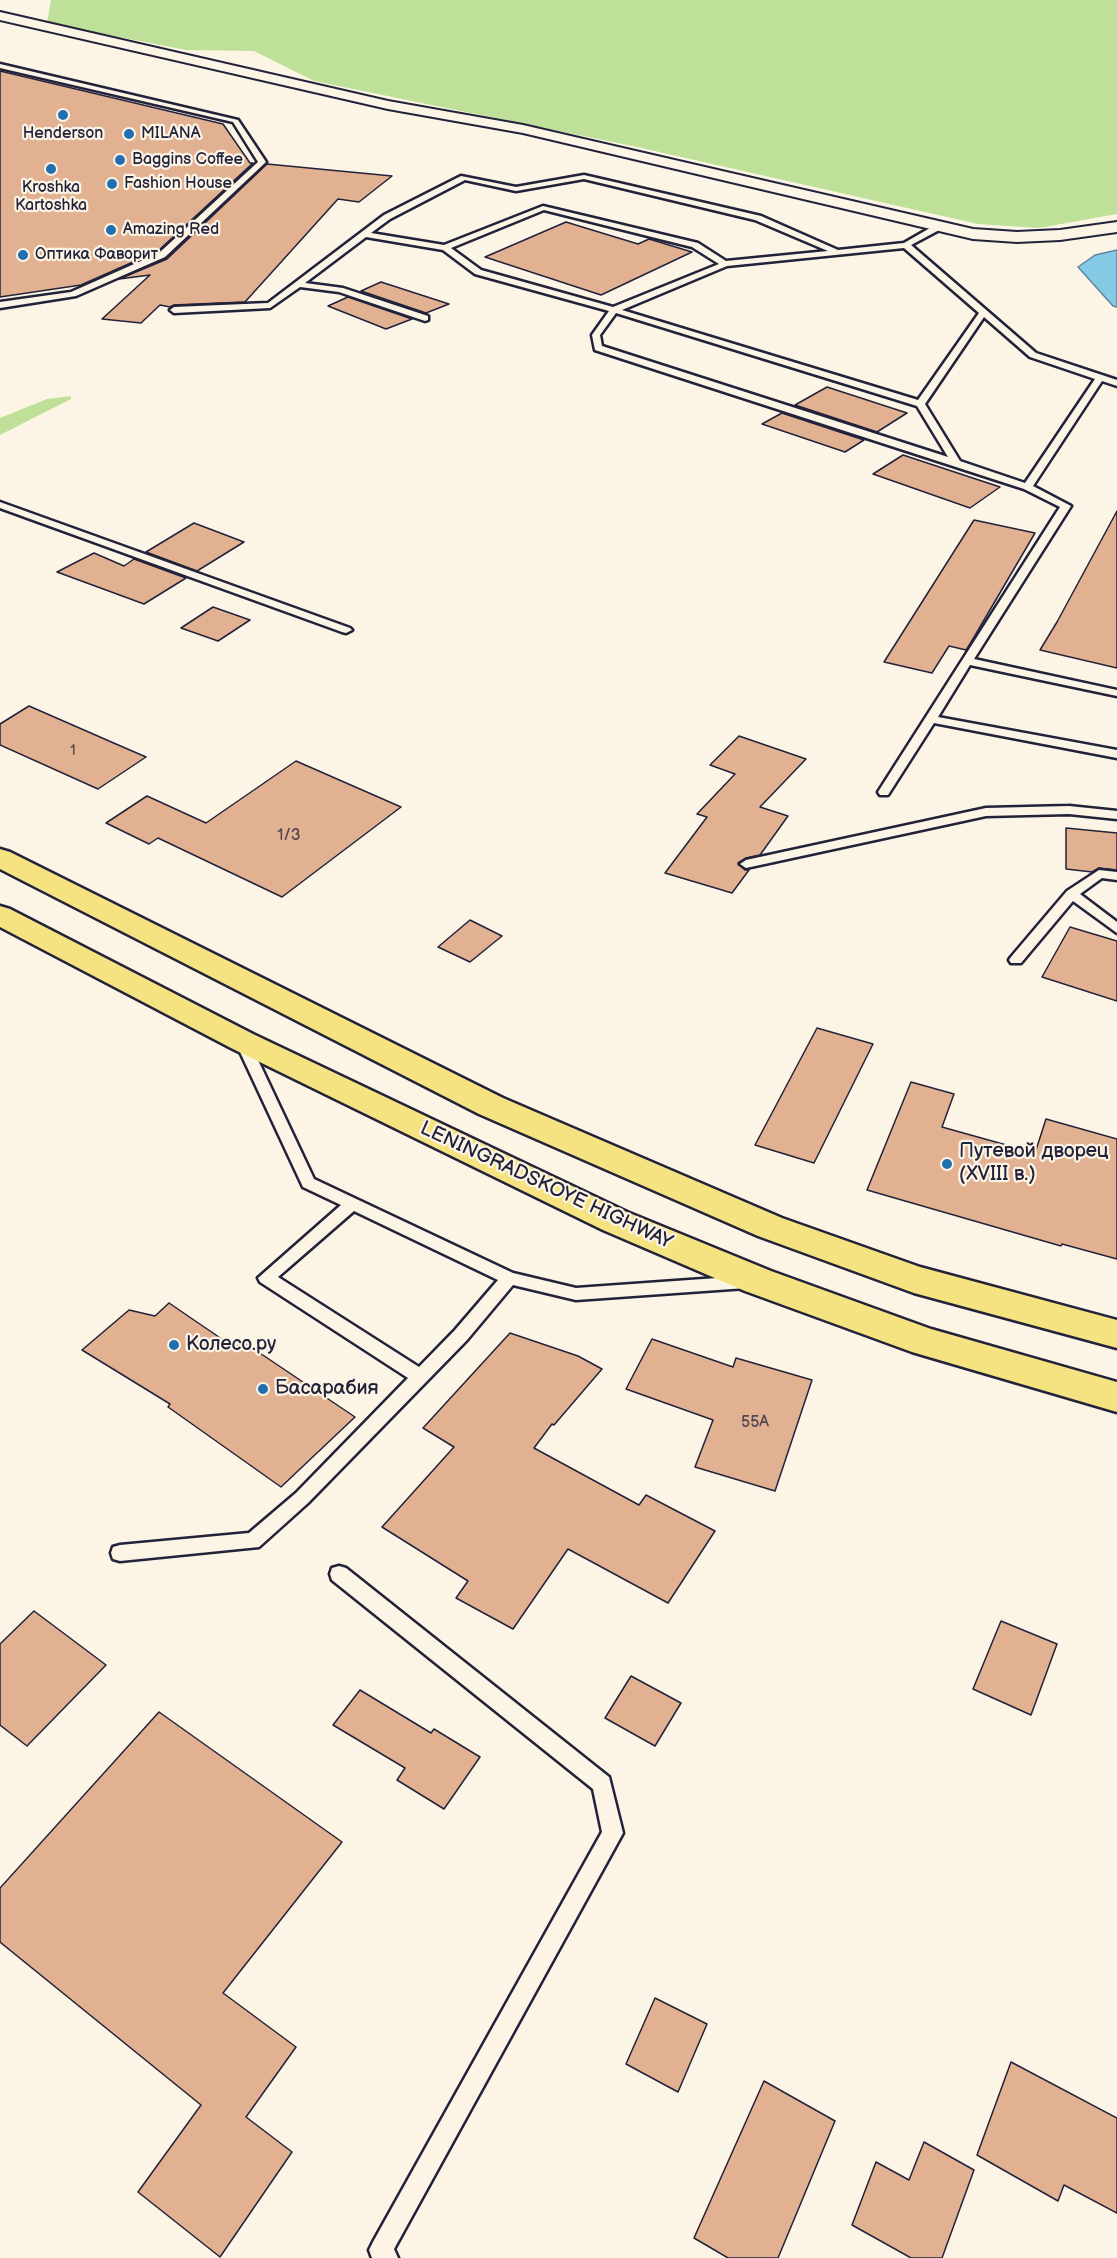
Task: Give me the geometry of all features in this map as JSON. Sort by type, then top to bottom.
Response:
[{"type":"highway","points":[[0,858],[491,1106],[770,1227],[914,1279],[1117,1334]]},
{"type":"highway","name":"LENINGRADSKOYE HIGHWAY","points":[[4,918],[242,1041],[605,1216],[758,1281],[925,1342],[1117,1396]]},
{"type":"street","points":[[0,16],[388,105],[523,129],[973,234],[1017,237],[1060,235],[1117,226]]},
{"type":"lane","points":[[0,66],[236,121],[262,162],[162,255],[73,294],[0,305]]},
{"type":"lane","points":[[516,189],[584,177],[758,218],[837,252]]},
{"type":"lane","points":[[174,310],[270,306],[387,217],[464,178],[516,189],[525,195]]},
{"type":"lane","points":[[534,202],[543,208],[695,245],[725,264]]},
{"type":"lane","points":[[445,248],[543,208]]},
{"type":"lane","points":[[884,792],[1066,506],[1027,487],[956,463],[598,348],[596,335],[614,310],[725,264],[906,245],[940,226]]},
{"type":"lane","points":[[364,234],[445,248],[478,272],[614,310],[920,404],[956,463]]},
{"type":"lane","points":[[906,245],[1033,355],[1117,383]]},
{"type":"lane","points":[[298,284],[340,290],[425,318]]},
{"type":"lane","points":[[920,404],[983,313]]},
{"type":"lane","points":[[1027,487],[1099,378]]},
{"type":"lane","points":[[0,505],[346,630]]},
{"type":"lane","points":[[967,661],[1117,693]]},
{"type":"lane","points":[[930,719],[1117,754]]},
{"type":"lane","points":[[747,864],[986,812],[1070,810],[1117,815]]},
{"type":"lane","points":[[1016,960],[1072,894],[1099,874],[1117,876]]},
{"type":"lane","points":[[1072,894],[1117,928]]},
{"type":"lane","points":[[242,1041],[308,1183],[509,1278],[576,1294],[758,1281]]},
{"type":"lane","points":[[352,1204],[266,1278],[420,1377]]},
{"type":"lane","points":[[120,1553],[253,1541],[302,1498],[461,1335],[509,1278]]},
{"type":"lane","points":[[339,1574],[602,1784],[613,1833],[381,2250],[386,2258]]},
{"type":"green space","points":[[51,0],[1117,0],[1117,214],[1039,228],[978,224],[637,147],[314,81],[254,51],[186,50],[47,23]]},
{"type":"green space","points":[[71,396],[71,399],[0,435],[0,418],[47,399]]},
{"type":"water","points":[[1117,250],[1117,307],[1113,306],[1078,267],[1095,255]]},
{"type":"building","name":"Fashion House","points":[[0,71],[223,124],[250,163],[253,163],[158,251],[81,285],[0,297]]},
{"type":"building","points":[[267,164],[392,176],[359,202],[338,199],[245,302],[170,307],[160,305],[141,323],[102,319],[150,275],[119,279],[167,259]]},
{"type":"building","points":[[566,222],[638,244],[649,239],[692,252],[601,295],[485,257]]},
{"type":"building","points":[[381,282],[449,304],[426,313],[361,291]]},
{"type":"building","points":[[348,297],[412,319],[386,329],[328,306]]},
{"type":"building","points":[[827,387],[907,413],[877,432],[795,405]]},
{"type":"building","points":[[782,413],[864,440],[845,452],[762,424]]},
{"type":"building","points":[[903,455],[1000,487],[970,508],[873,474]]},
{"type":"building","points":[[1117,511],[1117,668],[1040,650],[1057,622]]},
{"type":"building","points":[[974,520],[1035,533],[970,644],[966,650],[949,646],[932,673],[884,662]]},
{"type":"building","points":[[194,523],[244,542],[197,571],[146,552]]},
{"type":"building","points":[[94,553],[124,566],[134,559],[186,578],[144,604],[57,572]]},
{"type":"building","points":[[213,607],[250,620],[218,641],[181,628]]},
{"type":"building","points":[[29,706],[146,757],[98,789],[0,745],[0,724]]},
{"type":"building","points":[[739,736],[806,759],[760,807],[788,816],[760,855],[746,858],[738,863],[745,870],[749,870],[732,893],[665,873],[707,817],[697,814],[735,774],[710,765]]},
{"type":"building","points":[[296,761],[401,807],[282,897],[158,838],[149,844],[106,823],[147,796],[206,823]]},
{"type":"building","points":[[1066,828],[1117,833],[1117,870],[1099,868],[1092,872],[1066,869]]},
{"type":"building","points":[[470,920],[502,936],[470,962],[438,947]]},
{"type":"building","points":[[1070,927],[1117,941],[1117,1001],[1042,977]]},
{"type":"building","points":[[817,1028],[873,1044],[814,1163],[755,1145]]},
{"type":"building","name":"Путевой дворец (XVIII в.)","points":[[911,1082],[954,1094],[942,1127],[1035,1153],[1046,1119],[1117,1139],[1117,1259],[1062,1244],[1061,1246],[867,1190]]},
{"type":"building","points":[[169,1303],[235,1348],[242,1341],[355,1417],[281,1487],[168,1407],[170,1404],[82,1350],[129,1310],[155,1316]]},
{"type":"building","points":[[510,1333],[578,1356],[602,1369],[554,1425],[552,1424],[534,1448],[639,1505],[646,1495],[715,1531],[668,1603],[568,1549],[513,1629],[456,1598],[468,1581],[382,1527],[454,1447],[423,1428]]},
{"type":"building","points":[[652,1339],[733,1367],[736,1358],[812,1380],[775,1491],[695,1467],[713,1420],[626,1389]]},
{"type":"building","points":[[34,1611],[106,1665],[27,1746],[0,1725],[0,1644]]},
{"type":"building","points":[[1001,1621],[1057,1644],[1031,1715],[973,1689]]},
{"type":"building","points":[[631,1676],[681,1703],[655,1746],[605,1718]]},
{"type":"building","points":[[360,1690],[431,1733],[434,1729],[480,1757],[444,1809],[397,1780],[405,1768],[333,1725]]},
{"type":"building","points":[[159,1712],[342,1842],[223,1993],[296,2047],[246,2117],[292,2152],[220,2257],[138,2192],[201,2105],[0,1942],[0,1888]]},
{"type":"building","points":[[655,1998],[707,2024],[678,2092],[626,2064]]},
{"type":"building","points":[[1011,2062],[1117,2118],[1117,2213],[1064,2185],[1058,2201],[977,2155]]},
{"type":"building","points":[[764,2081],[835,2121],[778,2258],[728,2258],[694,2238]]},
{"type":"building","points":[[924,2142],[974,2170],[942,2258],[911,2258],[852,2225],[876,2162],[909,2180]]},
{"type":"place","name":"Henderson","points":[[63,115]]},
{"type":"place","name":"MILANA","points":[[129,134]]},
{"type":"place","name":"Baggins Coffee","points":[[120,160]]},
{"type":"place","name":"Kroshka Kartoshka","points":[[51,169]]},
{"type":"place","name":"Fashion House","points":[[112,184]]},
{"type":"place","name":"Amazing Red","points":[[111,230]]},
{"type":"place","name":"Оптика Фаворит","points":[[23,255]]},
{"type":"place","name":"Путевой дворец (XVIII в.)","points":[[947,1164]]},
{"type":"place","name":"Колесо.ру","points":[[174,1345]]},
{"type":"place","name":"Басарабия","points":[[263,1389]]}]
